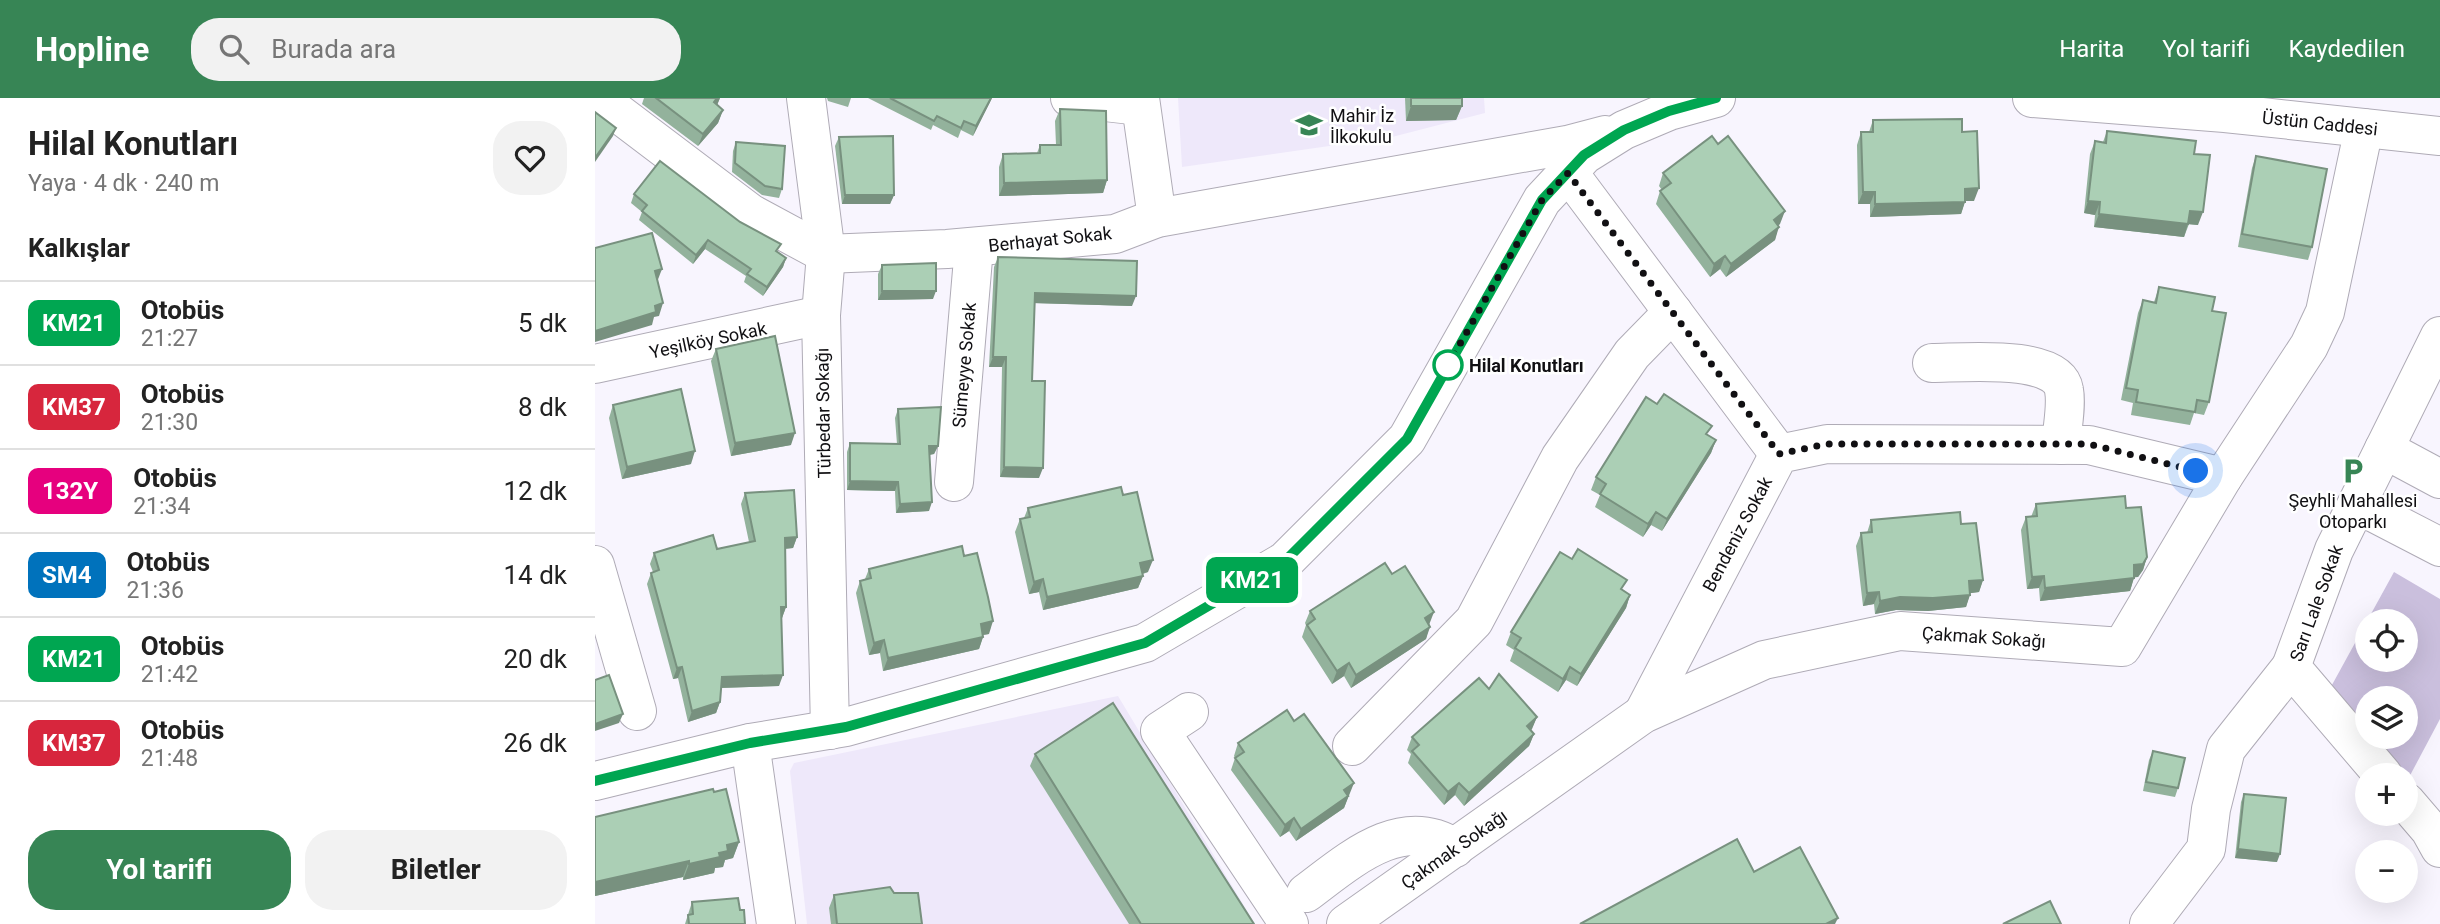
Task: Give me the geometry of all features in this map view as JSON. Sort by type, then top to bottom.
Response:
[{"type":"street","points":[[598,98],[750,213],[826,254]]},
{"type":"street","name":"Türbedar Sokağı","points":[[806,98],[826,254],[821,315],[830,730]]},
{"type":"street","points":[[1070,98],[1140,102],[1157,218]]},
{"type":"street","points":[[595,781],[750,743],[830,730],[1145,643],[1285,561],[1407,439],[1542,200],[1584,155],[1624,130],[1669,111],[1716,98]]},
{"type":"street","name":"Üstün Caddesi","points":[[2032,98],[2225,113],[2440,136]]},
{"type":"street","name":"Çakmak Sokağı","points":[[1346,924],[1643,714],[1764,660],[1900,631],[2122,647],[2223,478],[2309,346],[2325,312],[2364,128]]},
{"type":"street","name":"Berhayat Sokak","points":[[826,254],[974,247],[1115,234],[1157,218],[1567,145],[1624,130]]},
{"type":"street","points":[[1568,173],[1779,454],[1827,444],[2089,444],[2223,478]]},
{"type":"street","name":"Sümeyye Sokak","points":[[954,482],[974,247]]},
{"type":"street","points":[[1352,746],[1473,621],[1560,458],[1632,354],[1673,312]]},
{"type":"street","name":"Yeşilköy Sokak","points":[[595,364],[821,315]]},
{"type":"street","name":"Sarı Lale Sokak","points":[[2373,763],[2291,667],[2334,550],[2440,336]]},
{"type":"street","points":[[1933,363],[2045,368],[2056,374],[2064,389],[2061,444]]},
{"type":"street","points":[[2384,449],[2440,479]]},
{"type":"street","name":"Bendeniz Sokak","points":[[1643,714],[1779,454]]},
{"type":"street","points":[[2357,504],[2440,547]]},
{"type":"street","points":[[595,565],[637,711]]},
{"type":"street","points":[[2149,924],[2206,849],[2211,809],[2226,749],[2291,667]]},
{"type":"street","points":[[1175,721],[1298,908],[1377,843],[1393,838],[1432,836],[1455,848]]},
{"type":"street","points":[[750,743],[776,924]]},
{"type":"street","points":[[2418,816],[2440,848]]},
{"type":"shaded area","name":"Mahir İz İlkokulu","points":[[1178,98],[1484,98],[1485,113],[1392,137],[1182,167]]},
{"type":"shaded area","points":[[2394,572],[2440,599],[2440,719],[2417,763],[2383,763],[2372,749],[2418,749],[2418,686],[2355,686],[2355,728],[2327,694],[2355,643],[2355,672],[2418,672],[2418,609],[2374,609]]},
{"type":"shaded area","points":[[1118,696],[1255,924],[807,924],[790,771],[794,763]]},
{"type":"building","points":[[656,98],[717,98],[714,102],[723,110],[703,134]]},
{"type":"building","points":[[890,98],[991,98],[976,126],[964,121],[961,128],[937,116],[934,121]]},
{"type":"building","points":[[1411,98],[1462,98],[1462,106],[1411,106]]},
{"type":"building","points":[[1060,109],[1106,111],[1107,180],[1004,183],[1003,154],[1040,153],[1040,145],[1061,145]]},
{"type":"building","points":[[595,112],[616,128],[595,158]]},
{"type":"building","points":[[1962,119],[1962,132],[1977,131],[1979,188],[1965,189],[1965,202],[1875,204],[1875,192],[1863,192],[1861,132],[1873,132],[1873,120]]},
{"type":"building","points":[[2107,131],[2196,141],[2194,154],[2210,155],[2203,212],[2190,211],[2188,224],[2099,214],[2100,202],[2088,201],[2095,141],[2106,143]]},
{"type":"building","points":[[893,136],[894,195],[845,195],[839,137]]},
{"type":"building","points":[[1712,136],[1718,144],[1728,136],[1785,211],[1774,220],[1779,227],[1731,264],[1725,256],[1714,264],[1660,191],[1671,183],[1663,173]]},
{"type":"building","points":[[736,142],[785,146],[782,189],[765,186],[735,163]]},
{"type":"building","points":[[2256,156],[2327,169],[2312,247],[2242,234]]},
{"type":"building","points":[[660,161],[740,222],[781,244],[776,251],[786,258],[767,287],[747,274],[751,269],[708,240],[696,255],[642,211],[647,205],[634,194]]},
{"type":"building","points":[[652,233],[662,269],[655,271],[663,303],[655,306],[656,312],[595,331],[595,248]]},
{"type":"building","points":[[998,257],[1137,261],[1136,296],[1035,293],[1032,381],[1045,381],[1043,468],[1004,467],[1006,357],[993,357]]},
{"type":"building","points":[[936,263],[936,291],[882,291],[882,265]]},
{"type":"building","points":[[2159,287],[2215,297],[2212,311],[2226,313],[2209,402],[2197,400],[2195,412],[2136,402],[2138,390],[2126,388],[2143,300],[2156,303]]},
{"type":"building","points":[[775,336],[795,433],[735,443],[716,349]]},
{"type":"building","points":[[681,389],[695,451],[627,467],[613,405]]},
{"type":"building","points":[[1664,394],[1712,426],[1706,434],[1716,440],[1667,519],[1656,512],[1648,524],[1600,494],[1606,484],[1596,477],[1646,397],[1657,404]]},
{"type":"building","points":[[941,407],[938,446],[929,446],[932,502],[900,504],[898,482],[850,481],[850,443],[900,444],[898,409]]},
{"type":"building","points":[[1121,487],[1123,495],[1137,492],[1153,560],[1140,563],[1143,576],[1047,597],[1043,579],[1034,582],[1020,519],[1030,517],[1028,508]]},
{"type":"building","points":[[794,490],[797,537],[785,538],[786,607],[781,607],[783,675],[722,677],[720,702],[692,711],[682,667],[677,668],[651,573],[659,570],[654,553],[713,535],[717,549],[755,541],[745,493]]},
{"type":"building","points":[[2125,496],[2126,508],[2141,507],[2147,557],[2143,564],[2134,565],[2134,578],[2045,588],[2044,576],[2032,577],[2026,517],[2037,516],[2036,504]]},
{"type":"building","points":[[1960,512],[1961,524],[1976,523],[1983,580],[1969,581],[1970,595],[1900,597],[1880,601],[1879,592],[1867,593],[1861,533],[1872,532],[1871,520]]},
{"type":"building","points":[[962,546],[964,556],[977,553],[988,597],[993,621],[981,624],[983,637],[888,658],[884,640],[874,643],[860,581],[871,578],[869,569]]},
{"type":"building","points":[[1578,549],[1627,580],[1621,589],[1630,595],[1581,674],[1570,667],[1563,679],[1515,648],[1521,638],[1511,632],[1560,552],[1572,559]]},
{"type":"building","points":[[1385,563],[1392,574],[1405,566],[1434,612],[1425,618],[1430,627],[1356,675],[1349,663],[1337,671],[1307,625],[1315,619],[1310,611]]},
{"type":"building","points":[[1499,674],[1537,717],[1527,726],[1534,734],[1469,793],[1459,783],[1448,792],[1412,751],[1419,745],[1412,737],[1479,678],[1489,689]]},
{"type":"building","points":[[609,675],[623,714],[595,724],[595,680]]},
{"type":"building","points":[[1113,703],[1254,924],[1141,924],[1035,754]]},
{"type":"building","points":[[1287,710],[1294,721],[1304,714],[1354,783],[1344,790],[1348,796],[1301,829],[1294,818],[1285,825],[1235,758],[1244,752],[1238,743]]},
{"type":"building","points":[[2153,751],[2185,758],[2178,788],[2146,782]]},
{"type":"building","points":[[713,789],[714,792],[726,789],[739,842],[727,845],[728,851],[719,853],[720,857],[689,864],[689,861],[595,882],[595,817]]},
{"type":"building","points":[[2244,794],[2286,798],[2280,854],[2238,849]]},
{"type":"building","points":[[1737,839],[1754,872],[1800,847],[1838,918],[1826,924],[1580,924]]},
{"type":"building","points":[[890,887],[894,893],[918,893],[922,924],[837,924],[834,895]]},
{"type":"building","points":[[738,898],[740,910],[744,910],[745,924],[689,924],[688,915],[693,914],[692,902]]},
{"type":"building","points":[[2050,901],[2061,924],[2003,924]]},
{"type":"bus line","name":"KM21","points":[[595,781],[750,743],[846,727],[1145,643],[1285,561],[1407,439],[1542,200],[1584,155],[1624,130],[1669,111],[1716,98]]},
{"type":"place","name":"Mahir İz İlkokulu","points":[[1309,125]]},
{"type":"place","name":"Hilal Konutları","points":[[1448,365]]},
{"type":"place","name":"Şeyhli Mahallesi Otoparkı","points":[[2353,471]]},
{"type":"route","points":[[1448,365],[1447,367],[1542,200],[1568,173],[1779,454],[1827,444],[2089,444],[2196,471]]}]
